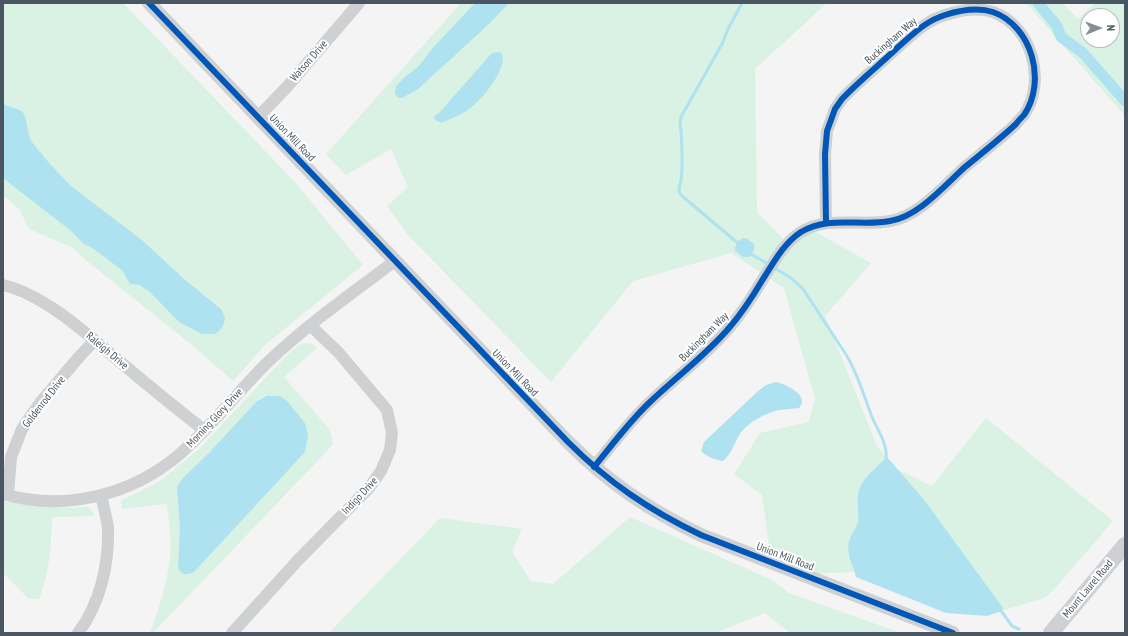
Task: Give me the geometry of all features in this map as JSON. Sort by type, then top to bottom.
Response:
[{"type":"main road","name":"Mount Laurel Road","points":[[1051,633],[1125,545]]},
{"type":"street","name":"Union Mill Road","points":[[149,3],[568,442],[594,467],[634,498],[671,520],[701,535],[953,633]]},
{"type":"street","name":"Watson Drive","points":[[258,117],[286,88],[359,3]]},
{"type":"street","name":"Buckingham Way","points":[[594,467],[633,419],[709,349],[729,328],[748,304],[780,253],[799,233],[810,227],[826,223],[884,222],[901,219],[920,207],[1016,124],[1024,114],[1033,91],[1034,66],[1027,42],[1021,32],[1012,23],[1003,16],[980,10],[968,9],[944,15],[913,33],[842,99],[827,131],[825,154],[826,223]]},
{"type":"street","name":"Morning Glory Drive","points":[[6,495],[31,500],[72,500],[101,495],[124,488],[160,469],[182,453],[269,361],[310,325],[395,260]]},
{"type":"street","name":"Raleigh Drive","points":[[3,285],[23,291],[54,309],[204,430]]},
{"type":"street","name":"Indigo Drive","points":[[232,633],[308,550],[369,488],[381,471],[390,450],[392,434],[387,410],[340,353],[310,325]]},
{"type":"street","name":"Goldenrod Drive","points":[[6,495],[11,457],[22,428],[37,407],[79,356],[94,341]]},
{"type":"street","points":[[78,633],[85,624],[96,603],[104,569],[108,528],[101,495]]},
{"type":"green space","points":[[3,3],[123,3],[295,182],[363,265],[266,344],[233,381],[192,345],[87,261],[73,248],[29,229],[19,209],[3,195]]},
{"type":"green space","points":[[461,3],[827,3],[755,69],[757,212],[785,241],[805,226],[871,263],[825,316],[877,446],[895,468],[932,486],[986,418],[1113,521],[1058,585],[1045,598],[997,612],[874,571],[809,574],[771,559],[762,495],[734,474],[760,433],[809,422],[815,399],[784,288],[731,253],[633,281],[551,382],[408,235],[387,206],[408,187],[391,149],[346,175],[326,154]]},
{"type":"green space","points":[[1026,3],[1063,3],[1078,19],[1080,17],[1080,48],[1120,48],[1120,8],[1090,8],[1095,3],[1125,3],[1125,116]]},
{"type":"green space","points":[[302,343],[312,344],[317,348],[284,377],[330,430],[333,444],[153,633],[150,633],[167,577],[171,551],[167,504],[122,509],[121,501],[160,481],[200,448],[288,354]]},
{"type":"green space","points":[[3,501],[45,507],[88,507],[93,512],[94,516],[52,517],[48,569],[39,599],[29,599],[3,573]]},
{"type":"green space","points":[[630,517],[772,580],[789,593],[901,633],[790,633],[765,613],[715,633],[329,633],[440,518],[522,529],[512,552],[531,581],[553,584]]},
{"type":"water","points":[[475,3],[509,3],[489,24],[418,89],[402,98],[397,97],[395,93],[396,86],[419,66],[431,50]]},
{"type":"water","points":[[501,52],[503,58],[498,75],[480,99],[469,109],[455,117],[441,123],[435,120],[434,116],[438,114],[492,53]]},
{"type":"water","points":[[3,104],[22,111],[25,116],[31,141],[71,186],[143,241],[184,279],[222,310],[225,319],[220,330],[215,334],[202,334],[179,322],[149,291],[139,285],[130,284],[123,271],[94,249],[84,244],[70,230],[3,178]]},
{"type":"water","points":[[746,238],[754,244],[754,248],[753,253],[749,257],[743,257],[735,251],[735,248],[739,240]]},
{"type":"water","points":[[776,382],[786,385],[800,395],[802,404],[799,408],[775,411],[752,422],[740,434],[731,452],[723,461],[711,458],[701,451],[704,442],[757,392],[766,385]]},
{"type":"water","points":[[267,396],[280,396],[287,401],[305,423],[308,435],[305,452],[194,572],[184,574],[180,571],[178,566],[180,529],[177,486],[257,401]]},
{"type":"water","points":[[887,457],[925,501],[1003,608],[1002,611],[987,616],[946,613],[856,577],[849,555],[848,546],[858,521],[859,490],[869,475]]},
{"type":"waterway","points":[[740,245],[681,195],[679,190],[682,167],[681,117],[722,44],[742,3]]},
{"type":"waterway","points":[[1038,3],[1057,26],[1061,37],[1083,53],[1125,101]]},
{"type":"waterway","points":[[749,253],[768,264]]},
{"type":"waterway","points":[[773,267],[791,278],[803,289],[847,356],[858,378],[872,417],[886,448],[886,460]]},
{"type":"waterway","points":[[999,608],[1012,626],[1019,629]]},
{"type":"cycle path","points":[[149,3],[568,442],[583,457],[614,483],[664,516],[701,535],[953,633]]},
{"type":"cycle path","points":[[594,467],[642,410],[690,367],[729,328],[747,304],[780,253],[795,236],[812,227],[822,224],[890,221],[911,214],[930,200],[965,167],[1016,124],[1024,115],[1031,101],[1035,71],[1032,56],[1018,29],[1006,19],[987,10],[975,9],[951,13],[931,21],[913,34],[848,92],[835,109],[827,131],[825,154],[826,223]]}]
